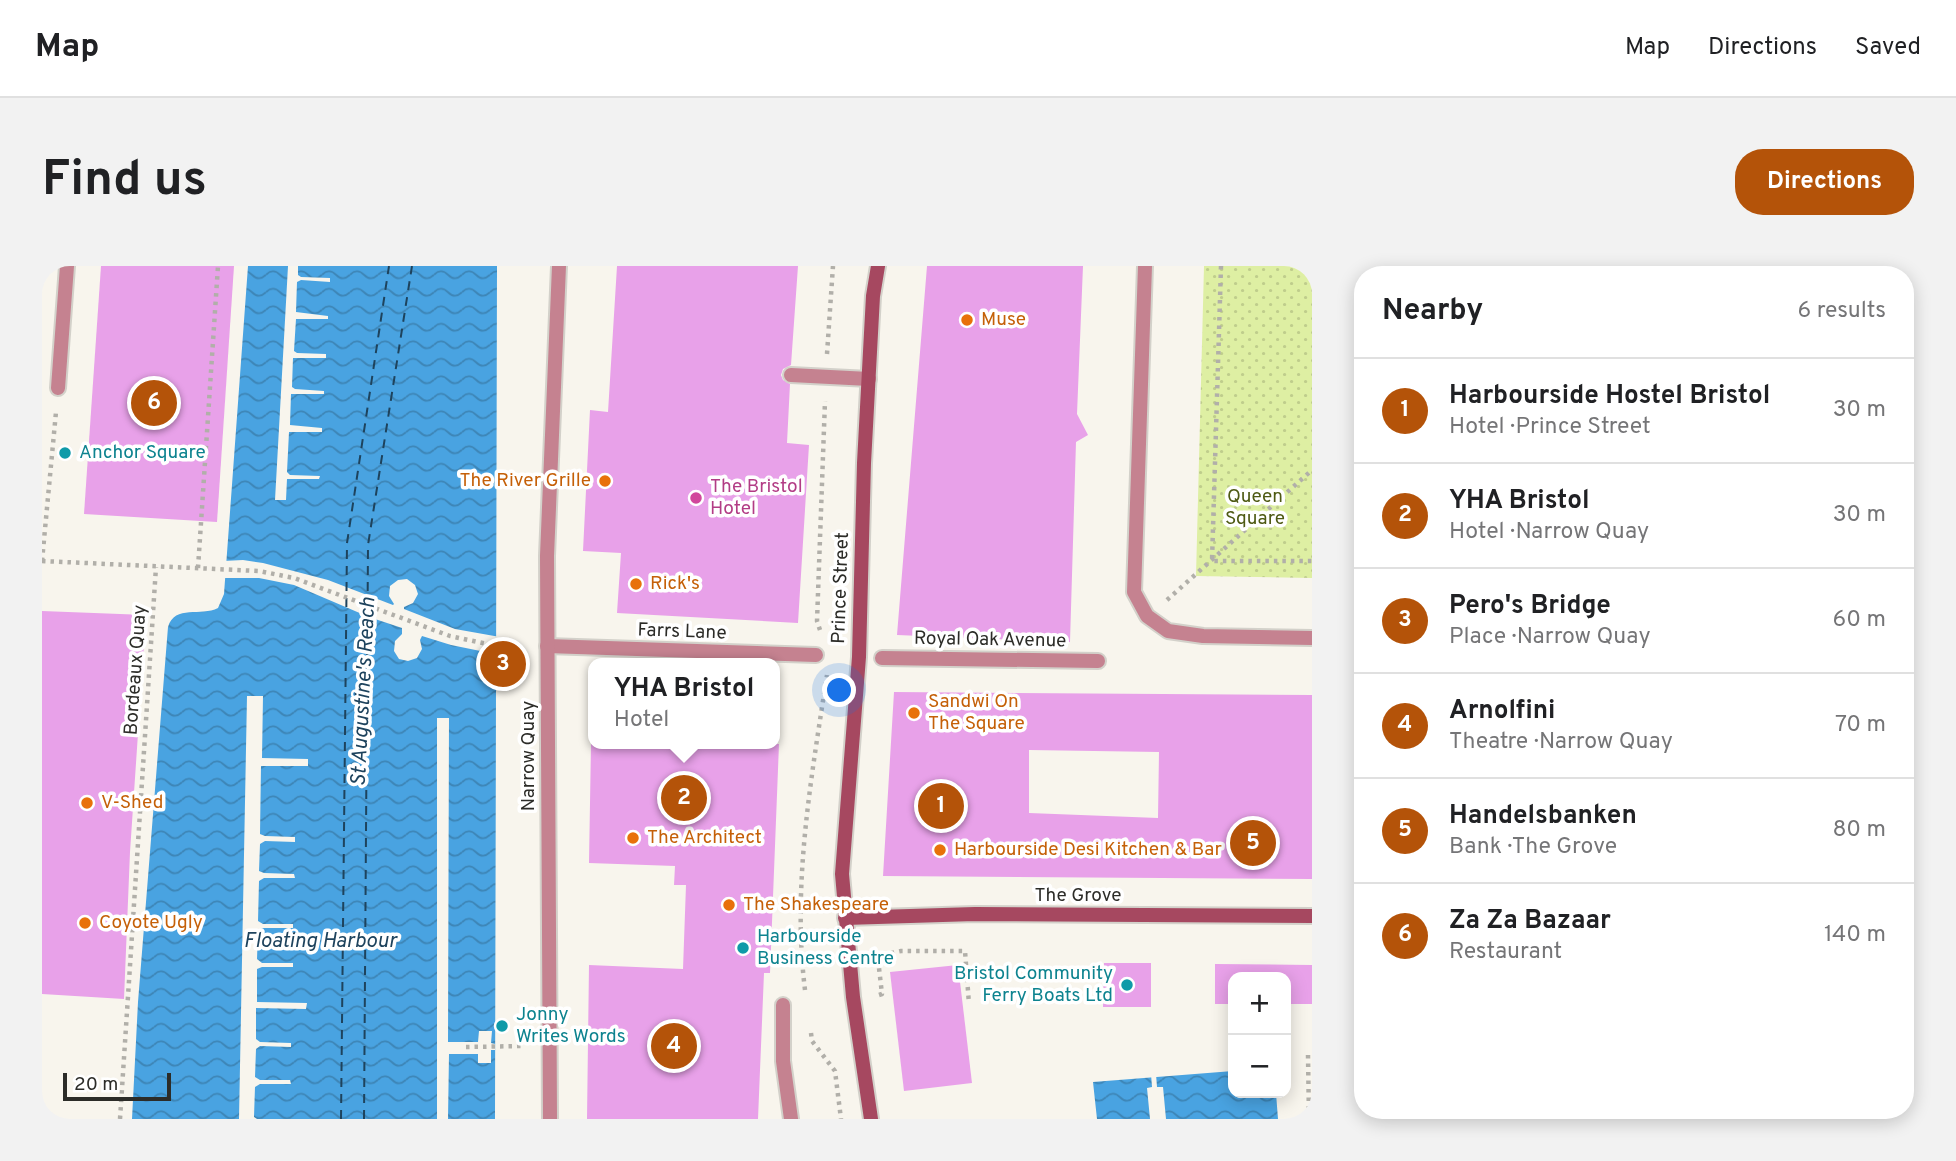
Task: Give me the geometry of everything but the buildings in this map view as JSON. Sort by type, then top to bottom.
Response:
[{"type":"street","points":[[58,388],[67,266]]},
{"type":"street","name":"Narrow Quay","points":[[550,1119],[547,556],[559,266]]},
{"type":"street","name":"Prince Street","points":[[871,1119],[853,997],[842,874],[859,657],[873,296],[878,266]]},
{"type":"street","points":[[1145,266],[1134,592],[1147,616],[1168,631],[1203,636],[1312,638]]},
{"type":"street","points":[[791,375],[869,379]]},
{"type":"street","name":"Farrs Lane","points":[[547,646],[816,656]]},
{"type":"street","name":"Royal Oak Avenue","points":[[882,658],[1098,661]]},
{"type":"street","name":"The Grove","points":[[845,918],[975,914],[1312,916]]},
{"type":"street","points":[[783,1005],[783,1061],[791,1119]]},
{"type":"path","points":[[198,568],[218,266]]},
{"type":"path","points":[[828,348],[833,266]]},
{"type":"path","points":[[1212,561],[1221,266]]},
{"type":"path","points":[[58,388],[42,561],[156,568],[241,569],[294,578],[450,636],[502,647]]},
{"type":"path","points":[[821,633],[817,621],[825,404]]},
{"type":"path","points":[[1175,593],[1312,470]]},
{"type":"path","points":[[1212,561],[1312,561]]},
{"type":"path","name":"Bordeaux Quay","points":[[120,1119],[156,568]]},
{"type":"path","points":[[805,992],[800,947],[803,864],[810,791],[828,669]]},
{"type":"path","points":[[853,997],[882,994],[879,968],[883,955],[901,951],[965,951],[969,1004]]},
{"type":"path","points":[[810,1028],[812,1041],[835,1071],[841,1119]]},
{"type":"path","points":[[466,1047],[495,1047]]},
{"type":"path","points":[[1308,1055],[1309,1119]]},
{"type":"green space","name":"Queen Square","points":[[1204,266],[1312,266],[1312,578],[1196,576]]},
{"type":"water","name":"Floating Harbour","points":[[248,266],[497,266],[495,1119],[132,1119],[138,1002],[168,627],[171,620],[182,613],[218,608],[224,594]]},
{"type":"water","points":[[1228,1071],[1228,1098],[1276,1098],[1278,1119],[1097,1119],[1093,1082]]},
{"type":"pier","points":[[288,266],[298,266],[298,275],[301,277],[330,278],[330,282],[297,282],[296,312],[328,316],[328,319],[296,319],[294,351],[326,354],[326,358],[293,358],[292,387],[324,391],[324,394],[291,394],[290,425],[322,428],[322,432],[289,432],[287,472],[290,475],[320,476],[319,479],[287,479],[286,500],[275,500]]},
{"type":"pier","points":[[243,560],[328,580],[393,605],[389,596],[390,586],[398,580],[407,579],[415,585],[418,594],[413,603],[404,609],[455,629],[500,637],[500,655],[422,636],[422,649],[417,658],[408,661],[399,659],[394,651],[395,641],[402,634],[402,628],[294,585],[259,578],[222,578],[223,561]]},
{"type":"pier","points":[[247,696],[263,696],[262,758],[308,759],[308,766],[261,766],[260,834],[295,837],[295,842],[265,841],[260,844],[259,871],[294,874],[295,878],[264,878],[259,881],[258,921],[263,924],[293,924],[293,928],[258,930],[257,959],[262,963],[293,963],[293,967],[257,969],[257,1002],[307,1003],[306,1009],[256,1008],[256,1039],[260,1042],[291,1043],[291,1047],[260,1046],[256,1049],[255,1077],[260,1080],[290,1080],[291,1084],[260,1084],[255,1087],[254,1117],[257,1119],[239,1119]]},
{"type":"pier","points":[[437,718],[449,718],[448,1042],[478,1042],[479,1031],[492,1031],[491,1043],[495,1044],[495,1050],[491,1050],[491,1063],[478,1063],[478,1054],[449,1054],[448,1119],[437,1119]]},
{"type":"pier","points":[[1151,1074],[1156,1074],[1157,1087],[1163,1087],[1166,1119],[1150,1119],[1147,1088],[1152,1087]]},
{"type":"ferry route","points":[[341,1119],[347,543],[389,266]]},
{"type":"ferry route","points":[[364,1119],[368,545],[412,266]]},
{"type":"place","name":"Muse","points":[[967,320]]},
{"type":"place","name":"Za Za Bazaar","points":[[154,403]]},
{"type":"place","name":"Anchor Square","points":[[65,453]]},
{"type":"place","name":"The River Grille","points":[[605,481]]},
{"type":"place","name":"The Bristol Hotel","points":[[696,498]]},
{"type":"place","name":"Rick's","points":[[636,584]]},
{"type":"place","name":"Pero's Bridge","points":[[503,664]]},
{"type":"place","name":"Sandwi On The Square","points":[[914,713]]},
{"type":"place","name":"YHA Bristol","points":[[684,798]]},
{"type":"place","name":"V-Shed","points":[[87,803]]},
{"type":"place","name":"Harbourside Hostel Bristol","points":[[941,806]]},
{"type":"place","name":"The Architect","points":[[633,838]]},
{"type":"place","name":"Handelsbanken","points":[[1253,843]]},
{"type":"place","name":"Harbourside Desi Kitchen & Bar","points":[[940,850]]},
{"type":"place","name":"The Shakespeare","points":[[729,905]]},
{"type":"place","name":"Coyote Ugly","points":[[85,923]]},
{"type":"place","name":"Harbourside Business Centre","points":[[743,948]]},
{"type":"place","name":"Bristol Community Ferry Boats Ltd","points":[[1127,985]]},
{"type":"place","name":"Jonny Writes Words","points":[[502,1026]]},
{"type":"place","name":"Arnolfini","points":[[674,1046]]},
{"type":"water label","name":"St Augustine's Reach","points":[[364,692]]}]
